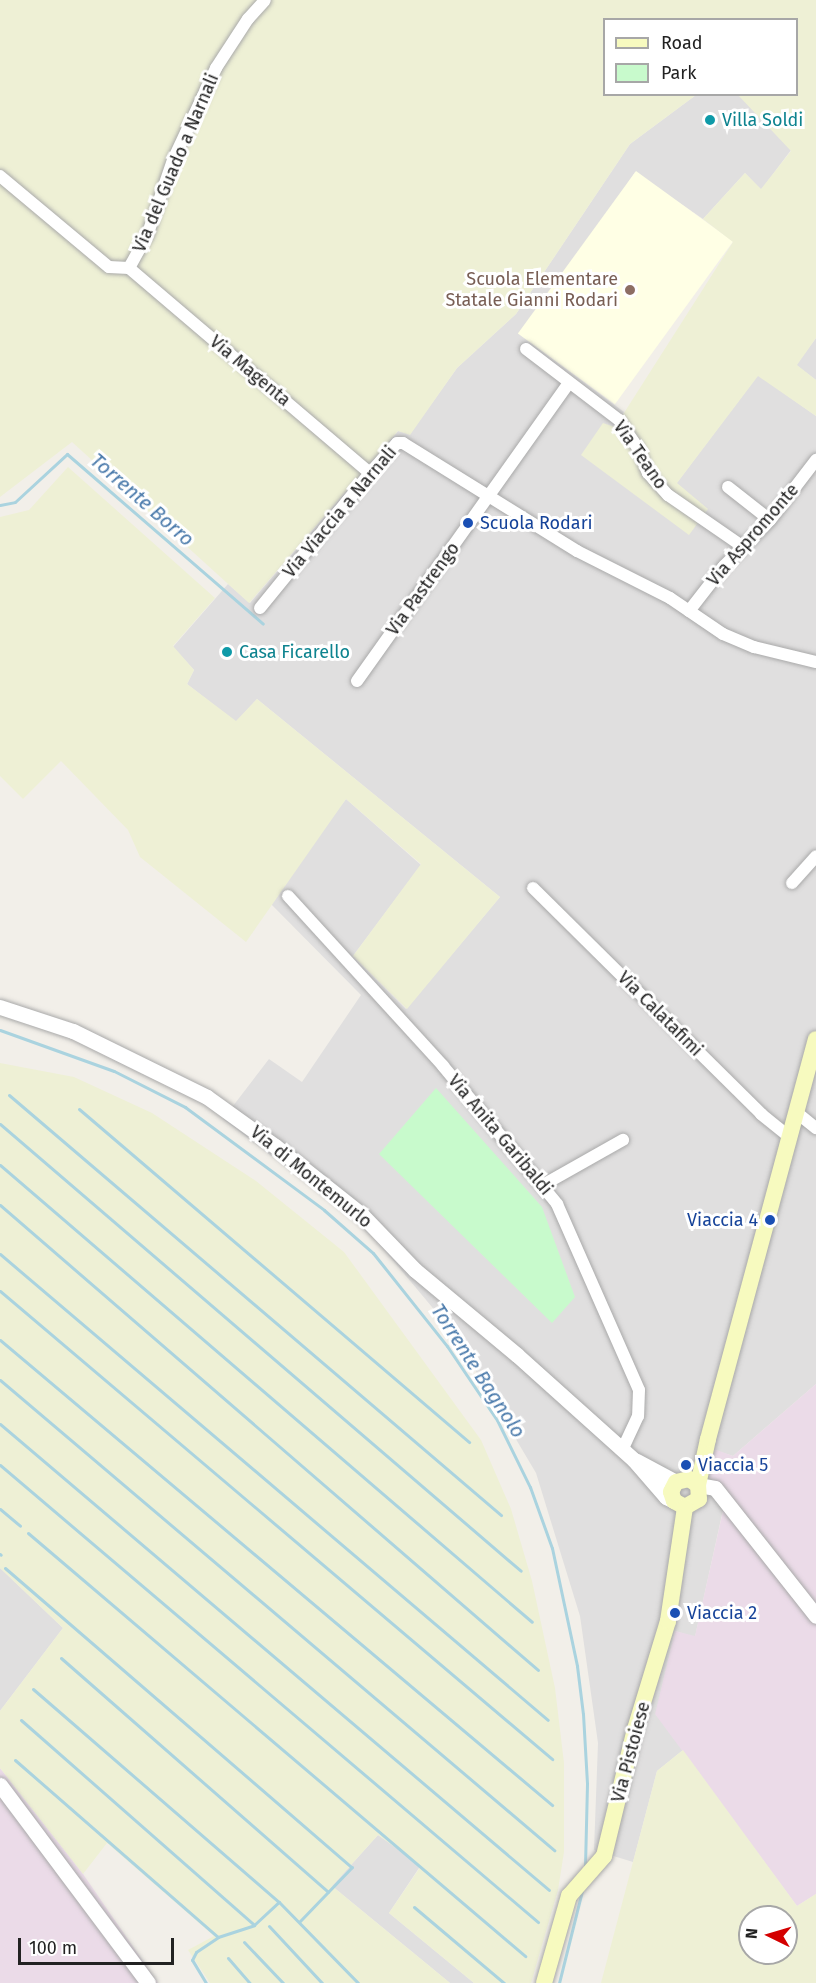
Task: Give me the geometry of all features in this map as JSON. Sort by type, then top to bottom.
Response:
[{"type":"main road","name":"Via Pistoiese","points":[[544,1983],[567,1901],[578,1884],[599,1866],[668,1621],[687,1492],[708,1440],[816,1039]]},
{"type":"street","name":"Via del Guado a Narnali","points":[[129,268],[147,237],[173,160],[216,68],[248,19],[265,0]]},
{"type":"street","points":[[0,176],[109,267],[129,268]]},
{"type":"street","name":"Via Magenta","points":[[129,268],[370,473]]},
{"type":"street","name":"Via Teano","points":[[526,349],[619,420],[639,450],[648,473],[668,495],[742,546]]},
{"type":"street","points":[[489,498],[568,383]]},
{"type":"street","name":"Via Viaccia a Narnali","points":[[260,608],[370,473],[397,443],[402,443],[591,560],[689,611],[738,642],[816,662]]},
{"type":"street","name":"Via Aspromonte","points":[[689,611],[742,546],[770,520],[816,460]]},
{"type":"street","points":[[728,487],[770,520]]},
{"type":"street","name":"Via Pastrengo","points":[[357,681],[489,498]]},
{"type":"street","points":[[792,883],[816,856]]},
{"type":"street","name":"Via Calatafimi","points":[[533,888],[761,1114],[789,1137]]},
{"type":"street","name":"Via Anita Garibaldi","points":[[288,896],[443,1066],[557,1204],[639,1390],[638,1416],[628,1455]]},
{"type":"street","name":"Via di Montemurlo","points":[[0,1007],[73,1031],[216,1104],[362,1215],[415,1270],[628,1455],[687,1492],[711,1485],[816,1616]]},
{"type":"street","points":[[796,1112],[816,1128]]},
{"type":"street","points":[[543,1185],[622,1140]]},
{"type":"street","points":[[0,1785],[148,1983]]},
{"type":"shaded area","points":[[0,0],[816,0],[816,338],[797,365],[816,380],[816,416],[758,376],[677,483],[708,509],[689,535],[581,455],[603,423],[615,427],[733,242],[703,219],[745,173],[761,189],[791,151],[739,96],[798,96],[798,18],[603,18],[603,96],[695,96],[630,144],[516,314],[457,368],[410,435],[398,431],[249,603],[72,442],[0,497]]},
{"type":"shaded area","points":[[695,96],[740,96],[791,150],[761,190],[745,173],[703,219],[635,172],[526,339],[624,412],[615,428],[676,484],[758,375],[816,416],[816,1384],[733,1456],[714,1450],[727,1492],[695,1637],[675,1631],[656,1714],[683,1750],[657,1771],[633,1862],[594,1850],[598,1743],[580,1616],[536,1473],[452,1331],[366,1228],[223,1119],[269,1059],[302,1082],[361,995],[269,902],[346,799],[421,865],[353,956],[406,1009],[500,897],[257,699],[236,722],[187,684],[194,670],[173,647],[228,584],[250,603],[398,431],[410,434],[457,368],[516,314],[630,144]]},
{"type":"shaded area","name":"Scuola Elementare Statale Gianni Rodari","points":[[636,171],[733,242],[615,404],[518,334]]},
{"type":"shaded area","points":[[816,338],[816,380],[796,365]]},
{"type":"shaded area","points":[[68,467],[215,598],[173,646],[194,670],[187,684],[236,721],[257,699],[500,897],[407,1009],[353,956],[421,864],[346,799],[246,942],[140,857],[128,830],[61,761],[23,799],[0,776],[0,517],[29,510]]},
{"type":"shaded area","points":[[0,1063],[74,1077],[152,1113],[256,1181],[344,1252],[481,1440],[511,1509],[532,1581],[555,1688],[564,1763],[564,1852],[558,1890],[531,1983],[474,1983],[389,1913],[421,1866],[378,1835],[332,1886],[450,1983],[210,1983],[188,1950],[214,1936],[107,1843],[83,1874],[0,1768],[0,1711],[63,1628],[0,1568]]},
{"type":"shaded area","points":[[816,1384],[816,1894],[798,1905],[655,1714],[675,1631],[695,1636],[727,1493],[709,1477],[714,1449],[733,1456]]},
{"type":"shaded area","points":[[0,1568],[63,1628],[0,1711]]},
{"type":"shaded area","points":[[683,1750],[796,1905],[738,1905],[738,1965],[798,1965],[798,1905],[816,1894],[816,1983],[601,1983],[657,1771]]},
{"type":"shaded area","points":[[0,1768],[83,1874],[158,1983],[0,1983]]},
{"type":"shaded area","points":[[378,1835],[421,1865],[389,1913],[474,1983],[450,1983],[332,1886]]},
{"type":"green space","points":[[436,1088],[542,1207],[575,1297],[552,1323],[379,1154]]},
{"type":"waterway","name":"Torrente Borro","points":[[0,505],[15,502],[67,454],[263,624]]},
{"type":"waterway","name":"Torrente Bagnolo","points":[[0,1030],[114,1071],[185,1107],[324,1210],[373,1253],[447,1346],[497,1420],[530,1487],[552,1548],[577,1666],[583,1714],[587,1784],[585,1866]]},
{"type":"waterway","points":[[9,1095],[501,1515]]},
{"type":"waterway","points":[[79,1109],[469,1442]]},
{"type":"waterway","points":[[0,1124],[521,1571]]},
{"type":"waterway","points":[[0,1165],[532,1622]]},
{"type":"waterway","points":[[0,1205],[538,1670]]},
{"type":"waterway","points":[[0,1254],[548,1720]]},
{"type":"waterway","points":[[0,1291],[552,1759]]},
{"type":"waterway","points":[[0,1340],[552,1805]]},
{"type":"waterway","points":[[0,1380],[554,1850]]},
{"type":"waterway","points":[[0,1424],[549,1890]]},
{"type":"waterway","points":[[0,1465],[538,1922]]},
{"type":"waterway","points":[[0,1509],[20,1526]]},
{"type":"waterway","points":[[28,1533],[525,1956]]},
{"type":"waterway","points":[[5,1568],[352,1867],[299,1922]]},
{"type":"waterway","points":[[61,1658],[328,1892]]},
{"type":"waterway","points":[[33,1689],[279,1902],[358,1983]]},
{"type":"waterway","points":[[21,1720],[254,1925]]},
{"type":"waterway","points":[[15,1760],[218,1937]]},
{"type":"waterway","name":"Torrente Bagnolo","points":[[559,1983],[582,1891]]},
{"type":"waterway","points":[[206,1983],[192,1960],[196,1952],[218,1937],[254,1925],[279,1902]]},
{"type":"waterway","points":[[414,1907],[504,1983]]},
{"type":"waterway","points":[[269,1926],[322,1983]]},
{"type":"waterway","points":[[244,1942],[283,1983]]},
{"type":"waterway","points":[[228,1958],[250,1983]]},
{"type":"place","name":"Villa Soldi","points":[[710,120]]},
{"type":"place","name":"Scuola Elementare Statale Gianni Rodari","points":[[630,290]]},
{"type":"place","name":"Scuola Rodari","points":[[468,523]]},
{"type":"place","name":"Casa Ficarello","points":[[227,652]]},
{"type":"place","name":"Viaccia 4","points":[[770,1220]]},
{"type":"place","name":"Viaccia 5","points":[[686,1465]]},
{"type":"place","name":"Viaccia 2","points":[[675,1613]]}]
